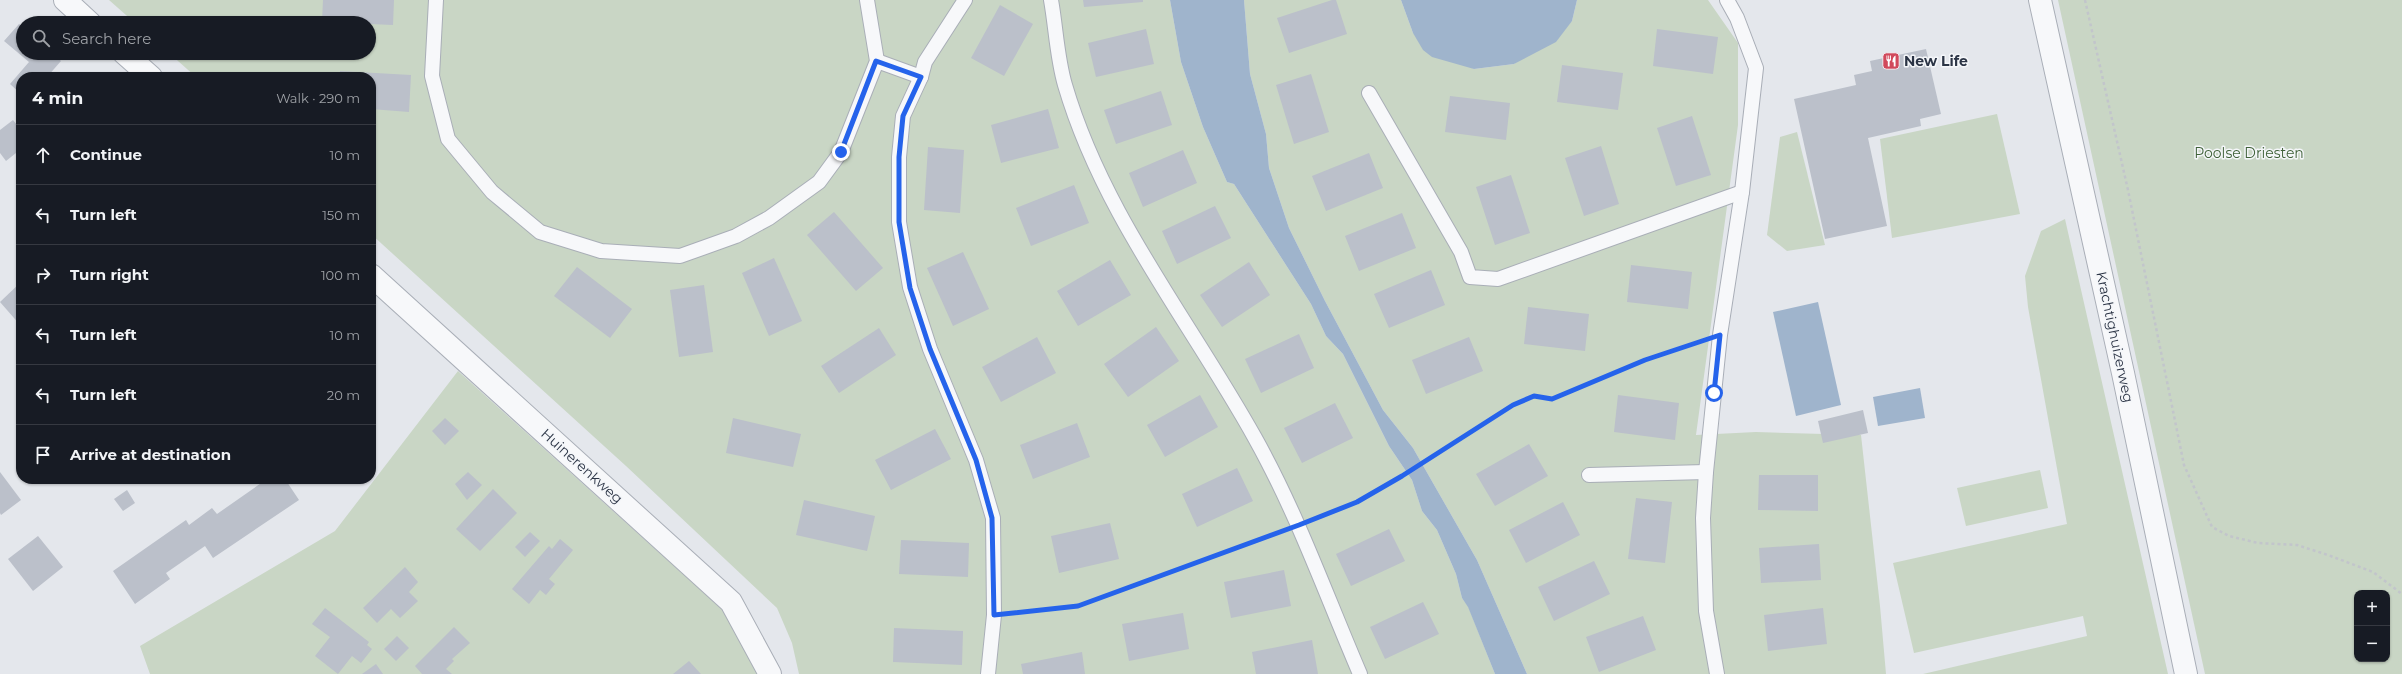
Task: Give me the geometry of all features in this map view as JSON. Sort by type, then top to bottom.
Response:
[{"type":"street","points":[[65,0],[82,16]]},
{"type":"street","name":"Krachtighuizerweg","points":[[2040,0],[2123,373],[2186,674]]},
{"type":"street","points":[[132,60],[145,72]]},
{"type":"street","name":"Huinerenkweg","points":[[376,280],[731,602],[770,674]]},
{"type":"lane","points":[[436,0],[432,76],[448,139],[492,192],[540,232],[601,251],[680,256],[736,236],[769,218],[819,182],[841,152],[876,61],[867,0]]},
{"type":"lane","points":[[965,0],[925,62],[921,77],[903,116],[899,157],[899,222],[910,288],[930,349],[976,460],[992,518],[994,615],[988,674]]},
{"type":"lane","points":[[1051,0],[1065,84],[1097,171],[1150,268],[1225,385],[1299,525],[1360,674]]},
{"type":"lane","points":[[1717,674],[1706,611],[1703,518],[1706,472],[1720,335],[1742,192],[1756,68],[1737,18],[1727,0]]},
{"type":"lane","points":[[876,61],[921,77]]},
{"type":"lane","points":[[1368,93],[1461,252],[1470,277],[1498,279],[1742,192]]},
{"type":"lane","points":[[1589,475],[1706,472]]},
{"type":"path","points":[[2085,0],[2184,464],[2212,527],[2229,536],[2258,543],[2298,545],[2328,555],[2373,572],[2402,594]]},
{"type":"path","points":[[994,615],[1078,606],[1299,525],[1357,502],[1402,476],[1520,402],[1534,396],[1552,399],[1645,360],[1720,335]]},
{"type":"green space","points":[[109,0],[1170,0],[1181,62],[1203,127],[1227,182],[1234,184],[1311,304],[1326,336],[1343,354],[1389,446],[1412,480],[1422,511],[1437,530],[1456,574],[1462,598],[1468,606],[1495,674],[799,674],[792,643],[777,608],[626,466],[376,239],[376,72],[190,72],[177,60],[376,60],[376,16],[127,16]]},
{"type":"green space","points":[[1244,0],[1401,0],[1413,33],[1474,69],[1514,64],[1572,21],[1577,0],[1708,0],[1738,43],[1738,125],[1696,435],[1756,432],[1861,435],[1886,674],[1527,674],[1477,560],[1413,448],[1383,410],[1325,301],[1289,228],[1269,168],[1266,134],[1250,74]]},
{"type":"green space","name":"Poolse Driesten","points":[[2058,0],[2402,0],[2402,674],[2205,674]]},
{"type":"green space","points":[[1997,114],[2020,214],[1892,238],[1880,139]]},
{"type":"green space","points":[[1797,132],[1825,245],[1787,251],[1767,235],[1780,137]]},
{"type":"green space","points":[[2065,219],[2168,674],[1923,674],[2087,636],[2083,616],[1914,653],[1893,563],[2067,524],[2028,307],[2025,276],[2041,231]]},
{"type":"green space","points":[[458,371],[747,632],[764,674],[150,674],[140,646],[335,531],[371,484],[376,484],[376,478]]},
{"type":"green space","points":[[2040,470],[2048,508],[1966,526],[1957,488]]},
{"type":"water","points":[[1170,0],[1244,0],[1250,74],[1266,134],[1269,168],[1289,228],[1325,301],[1383,410],[1413,448],[1477,560],[1527,674],[1495,674],[1468,607],[1462,598],[1456,574],[1437,530],[1422,511],[1412,480],[1389,446],[1343,354],[1326,336],[1311,304],[1234,184],[1227,182],[1203,127],[1181,62]]},
{"type":"water","points":[[1401,0],[1577,0],[1572,21],[1556,42],[1514,64],[1474,69],[1432,57],[1423,50],[1413,33]]},
{"type":"water","points":[[1818,302],[1841,405],[1796,416],[1773,312]]},
{"type":"water","points":[[1920,388],[1925,418],[1878,426],[1873,397]]},
{"type":"building","points":[[323,0],[394,0],[393,25],[376,24],[376,16],[322,16]]},
{"type":"building","points":[[1083,0],[1143,0],[1143,2],[1084,7]]},
{"type":"building","points":[[1336,0],[1347,34],[1289,53],[1277,18]]},
{"type":"building","points":[[1000,5],[1033,24],[1004,76],[971,58]]},
{"type":"building","points":[[16,27],[16,51],[4,41]]},
{"type":"building","points":[[1146,29],[1154,64],[1096,77],[1088,43]]},
{"type":"building","points":[[1657,29],[1718,37],[1713,74],[1653,66]]},
{"type":"building","points":[[1926,49],[1941,114],[1920,119],[1921,126],[1868,138],[1887,226],[1825,239],[1794,99],[1856,85],[1854,75],[1872,71],[1870,61]]},
{"type":"building","points":[[27,60],[61,61],[51,72],[20,72],[29,62]]},
{"type":"building","points":[[1562,65],[1623,73],[1618,110],[1557,102]]},
{"type":"building","points":[[376,73],[411,75],[409,112],[376,109]]},
{"type":"building","points":[[1311,74],[1329,132],[1294,144],[1276,85]]},
{"type":"building","points":[[16,77],[16,89],[10,84]]},
{"type":"building","points":[[1161,91],[1172,125],[1116,144],[1104,110]]},
{"type":"building","points":[[1450,96],[1510,103],[1506,140],[1445,132]]},
{"type":"building","points":[[1048,109],[1059,148],[1001,163],[991,125]]},
{"type":"building","points":[[1692,116],[1711,175],[1676,186],[1657,128]]},
{"type":"building","points":[[13,120],[16,124],[16,153],[6,161],[0,153],[0,130]]},
{"type":"building","points":[[1601,146],[1619,204],[1584,216],[1565,158]]},
{"type":"building","points":[[928,147],[964,150],[960,213],[924,210]]},
{"type":"building","points":[[1183,150],[1197,183],[1143,207],[1129,173]]},
{"type":"building","points":[[1369,153],[1383,188],[1326,211],[1312,176]]},
{"type":"building","points":[[1511,175],[1530,233],[1495,245],[1476,187]]},
{"type":"building","points":[[1074,185],[1089,223],[1031,246],[1016,208]]},
{"type":"building","points":[[1215,206],[1231,238],[1177,264],[1162,231]]},
{"type":"building","points":[[834,212],[883,268],[856,291],[807,235]]},
{"type":"building","points":[[1402,213],[1416,248],[1359,271],[1345,236]]},
{"type":"building","points":[[963,252],[989,309],[953,326],[927,268]]},
{"type":"building","points":[[774,258],[802,321],[769,336],[742,273]]},
{"type":"building","points":[[1110,260],[1131,295],[1078,326],[1057,291]]},
{"type":"building","points":[[1249,262],[1270,295],[1222,327],[1200,295]]},
{"type":"building","points":[[1631,265],[1692,272],[1688,309],[1627,302]]},
{"type":"building","points":[[577,267],[632,309],[610,338],[554,296]]},
{"type":"building","points":[[1431,270],[1445,305],[1389,328],[1374,294]]},
{"type":"building","points":[[704,285],[713,352],[679,357],[670,290]]},
{"type":"building","points":[[16,287],[16,320],[0,302]]},
{"type":"building","points":[[1528,307],[1589,314],[1585,351],[1524,344]]},
{"type":"building","points":[[1156,327],[1179,361],[1128,397],[1104,364]]},
{"type":"building","points":[[879,328],[896,355],[839,393],[821,366]]},
{"type":"building","points":[[1299,334],[1314,368],[1261,393],[1245,359]]},
{"type":"building","points":[[1037,337],[1056,373],[1001,402],[982,367]]},
{"type":"building","points":[[1469,337],[1483,371],[1426,394],[1412,360]]},
{"type":"building","points":[[1200,395],[1218,427],[1165,457],[1147,425]]},
{"type":"building","points":[[1618,395],[1679,403],[1675,440],[1614,432]]},
{"type":"building","points":[[1335,403],[1353,438],[1302,463],[1284,428]]},
{"type":"building","points":[[1863,410],[1868,433],[1823,443],[1818,421]]},
{"type":"building","points":[[445,418],[459,431],[445,445],[432,431]]},
{"type":"building","points":[[733,418],[801,434],[793,467],[726,453]]},
{"type":"building","points":[[1077,423],[1090,457],[1033,479],[1020,445]]},
{"type":"building","points":[[935,429],[951,459],[891,490],[875,460]]},
{"type":"building","points":[[1529,444],[1548,476],[1495,506],[1476,474]]},
{"type":"building","points":[[1237,468],[1253,501],[1197,527],[1182,494]]},
{"type":"building","points":[[0,472],[21,500],[1,515],[0,513]]},
{"type":"building","points":[[468,472],[482,485],[467,500],[455,484]]},
{"type":"building","points":[[1759,475],[1818,475],[1818,511],[1758,510]]},
{"type":"building","points":[[260,484],[288,484],[299,500],[213,558],[205,546],[166,573],[170,579],[135,604],[113,571],[186,520],[189,525],[212,508],[217,514]]},
{"type":"building","points":[[493,489],[517,513],[480,551],[456,529]]},
{"type":"building","points":[[127,490],[135,503],[123,511],[114,499]]},
{"type":"building","points":[[1636,498],[1672,502],[1665,563],[1628,559]]},
{"type":"building","points":[[804,500],[875,516],[867,551],[796,535]]},
{"type":"building","points":[[1563,502],[1580,535],[1526,563],[1509,530]]},
{"type":"building","points":[[1110,523],[1119,559],[1059,573],[1051,536]]},
{"type":"building","points":[[1389,529],[1405,561],[1351,586],[1336,554]]},
{"type":"building","points":[[530,532],[540,541],[525,557],[515,547]]},
{"type":"building","points":[[38,536],[63,567],[33,591],[8,559]]},
{"type":"building","points":[[560,539],[573,550],[549,579],[555,584],[546,595],[540,590],[529,604],[512,589],[549,546],[552,549]]},
{"type":"building","points":[[901,540],[969,543],[968,577],[899,574]]},
{"type":"building","points":[[1819,544],[1821,580],[1761,583],[1759,548]]},
{"type":"building","points":[[1594,561],[1610,594],[1554,621],[1538,587]]},
{"type":"building","points":[[405,567],[418,582],[409,592],[418,601],[400,618],[391,609],[377,623],[363,608]]},
{"type":"building","points":[[1284,570],[1291,606],[1231,618],[1224,582]]},
{"type":"building","points":[[1423,602],[1439,634],[1385,659],[1370,627]]},
{"type":"building","points":[[325,608],[369,642],[367,645],[372,649],[361,663],[352,656],[338,674],[315,656],[330,637],[312,624]]},
{"type":"building","points":[[1823,608],[1827,644],[1768,651],[1764,615]]},
{"type":"building","points":[[1183,613],[1189,649],[1129,661],[1122,624]]},
{"type":"building","points":[[1643,616],[1656,650],[1599,672],[1586,637]]},
{"type":"building","points":[[454,627],[470,643],[452,659],[454,661],[446,669],[452,674],[422,674],[415,666]]},
{"type":"building","points":[[894,628],[963,631],[962,665],[893,662]]},
{"type":"building","points":[[397,636],[409,648],[396,661],[384,649]]},
{"type":"building","points":[[1312,640],[1318,674],[1256,674],[1252,652]]},
{"type":"building","points":[[1082,652],[1085,674],[1023,674],[1021,664]]},
{"type":"building","points":[[689,661],[701,674],[673,674]]},
{"type":"building","points":[[376,664],[383,674],[362,674]]},
{"type":"place","name":"New Life","points":[[1891,61]]},
{"type":"route","points":[[841,152],[876,61],[921,77],[903,116],[899,157],[899,222],[910,288],[930,349],[976,460],[992,518],[994,615],[1078,606],[1112,592],[1299,525],[1357,502],[1402,476],[1513,405],[1534,396],[1552,399],[1645,360],[1720,335],[1714,393]]}]
